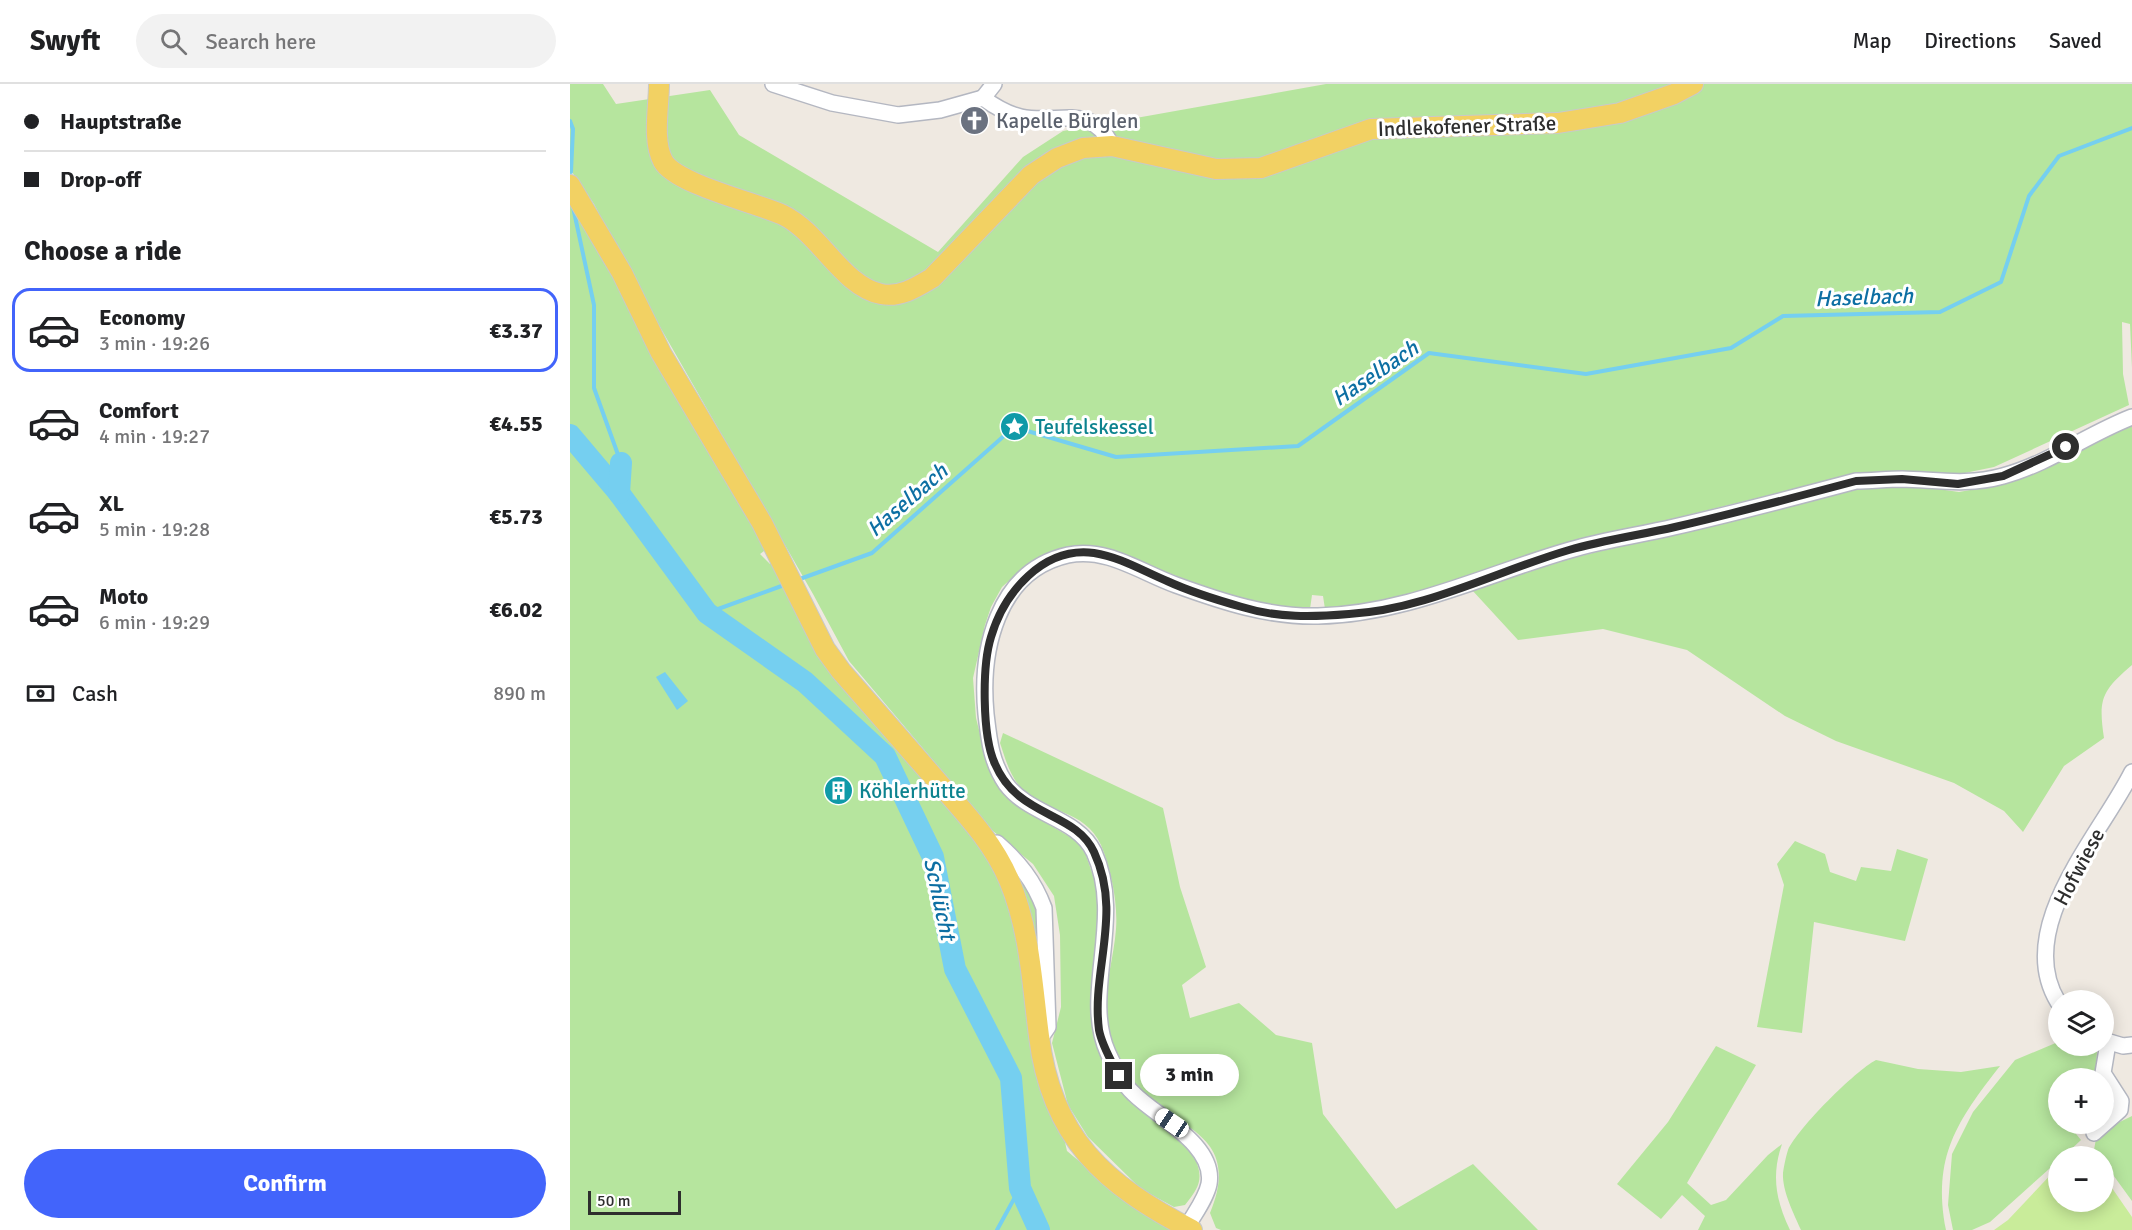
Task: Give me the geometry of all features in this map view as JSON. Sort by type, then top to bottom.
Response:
[{"type":"main road","name":"Indlekofener Straße","points":[[659,84],[658,146],[669,169],[799,224],[842,268],[866,288],[883,294],[915,289],[932,278],[1031,175],[1057,158],[1083,148],[1112,146],[1216,170],[1262,168],[1371,129],[1558,123],[1620,114],[1694,84]]},
{"type":"main road","points":[[570,185],[622,273],[661,353],[783,562],[825,649],[841,671],[976,826],[1008,878],[1023,916],[1039,1040],[1057,1109],[1079,1144],[1120,1186],[1189,1229]]},
{"type":"street","points":[[773,84],[832,103],[898,115],[940,110],[983,98],[994,84]]},
{"type":"street","points":[[983,98],[1000,109],[1021,117],[1093,120],[1105,131],[1112,146]]},
{"type":"street","points":[[1189,1229],[1207,1190],[1210,1179],[1208,1167],[1192,1142],[1130,1090],[1107,1051],[1100,1032],[1099,1001],[1107,929],[1103,877],[1094,852],[1082,833],[1037,810],[1014,794],[993,762],[986,705],[986,652],[1002,608],[1020,583],[1048,562],[1068,555],[1091,553],[1126,562],[1171,583],[1245,609],[1284,616],[1318,616],[1384,610],[1571,550],[1856,481],[1902,479],[1958,484],[2003,476],[2032,465],[2098,430],[2132,417]]},
{"type":"street","name":"Hofwiese","points":[[2053,990],[2046,975],[2045,953],[2050,926],[2064,889],[2130,781]]},
{"type":"street","points":[[2114,1043],[2132,1046]]},
{"type":"street","points":[[2114,1090],[2121,1101],[2120,1110],[2114,1115]]},
{"type":"green space","points":[[570,84],[603,84],[616,104],[710,90],[739,135],[938,252],[1023,157],[1063,131],[1326,84],[2132,84],[2132,368],[2130,324],[2122,322],[2123,374],[2129,405],[1994,467],[1960,474],[1860,473],[1577,542],[1387,604],[1325,609],[1323,596],[1312,595],[1310,609],[1289,609],[1247,603],[1127,557],[1045,556],[1021,570],[1002,587],[991,607],[985,625],[973,678],[976,718],[986,758],[996,781],[1011,802],[1082,844],[1096,884],[1100,927],[1102,1054],[1192,1151],[1198,1167],[1199,1179],[1195,1191],[1185,1205],[1174,1207],[1141,1189],[1088,1137],[1068,1105],[1052,1043],[1061,1007],[1060,935],[1054,896],[1033,864],[993,831],[849,661],[628,271],[594,204],[570,169]]},
{"type":"green space","points":[[570,199],[594,234],[768,548],[760,554],[770,564],[777,560],[842,672],[978,843],[998,878],[1015,919],[1067,1151],[1136,1209],[1175,1230],[570,1230]]},
{"type":"green space","points":[[2132,423],[2132,665],[2114,682],[2104,696],[2102,713],[2104,738],[2064,766],[2023,832],[2004,811],[1954,783],[1836,741],[1785,716],[1687,650],[1603,629],[1518,640],[1472,590],[1569,559],[1854,487],[1917,486],[1959,492],[1998,485]]},
{"type":"green space","points":[[1003,733],[1163,808],[1180,887],[1206,967],[1182,985],[1190,1018],[1239,1003],[1276,1035],[1312,1043],[1323,1114],[1396,1209],[1473,1164],[1538,1230],[1221,1230],[1216,1228],[1210,1213],[1218,1186],[1218,1166],[1212,1149],[1186,1124],[1151,1101],[1134,1086],[1122,1069],[1109,1035],[1105,1005],[1116,929],[1116,908],[1108,865],[1101,845],[1085,824],[1030,796],[1021,788],[1011,772],[1000,743]]},
{"type":"green space","points":[[1795,841],[1825,854],[1830,872],[1856,881],[1861,867],[1891,871],[1897,849],[1928,859],[1905,941],[1814,922],[1802,1033],[1757,1027],[1784,885],[1777,864]]},
{"type":"green space","points":[[1013,861],[1035,902],[1040,924],[1043,969]]},
{"type":"green space","points":[[1716,1046],[1756,1065],[1687,1183],[1711,1205],[1726,1200],[1768,1155],[1782,1144],[1777,1166],[1777,1188],[1781,1209],[1790,1230],[1698,1230],[1705,1216],[1682,1195],[1661,1219],[1617,1184],[1668,1122]]},
{"type":"green space","points":[[2048,1046],[2048,1056],[2097,1056],[2096,1068],[2048,1068],[2048,1134],[2076,1134],[2081,1140],[2075,1146],[2048,1146],[2048,1170],[1990,1222],[1972,1230],[1953,1230],[1948,1205],[1952,1154],[1973,1112],[2015,1060]]},
{"type":"green space","points":[[1876,1060],[1918,1069],[1961,1072],[2000,1066],[1971,1105],[1952,1141],[1942,1181],[1946,1230],[1801,1230],[1784,1187],[1783,1170],[1788,1150],[1803,1128],[1828,1101]]},
{"type":"green space","points":[[2132,1116],[2132,1201],[2114,1176],[2114,1146],[2095,1146],[2097,1134],[2114,1134],[2114,1125]]},
{"type":"green space","points":[[2048,1178],[2048,1212],[2114,1212],[2114,1191],[2132,1217],[2132,1230],[1994,1230],[2008,1220]]},
{"type":"water","points":[[665,672],[688,701],[677,710],[656,677]]},
{"type":"waterway","points":[[570,121],[573,129],[571,172]]},
{"type":"waterway","name":"Haselbach","points":[[797,580],[872,553],[1014,427],[1116,457],[1298,446],[1429,353],[1586,374],[1731,348],[1783,316],[1940,312],[2001,282],[2029,196],[2059,156],[2132,128]]},
{"type":"waterway","points":[[573,207],[594,305],[594,388],[621,463]]},
{"type":"waterway","name":"Schlücht","points":[[570,435],[619,493],[707,613],[805,682],[885,756],[933,857],[955,969],[1011,1078],[1020,1188],[1039,1230]]},
{"type":"waterway","name":"Schlücht","points":[[619,493],[621,463]]},
{"type":"waterway","name":"Haselbach","points":[[707,613],[787,584]]},
{"type":"waterway","points":[[997,1230],[1020,1188]]},
{"type":"place","name":"Kapelle Bürglen","points":[[975,121]]},
{"type":"place","name":"Teufelskessel","points":[[1014,427]]},
{"type":"place","name":"Köhlerhütte","points":[[838,791]]},
{"type":"route","points":[[1119,1076],[1100,1032],[1099,1001],[1107,929],[1103,877],[1094,852],[1082,833],[1037,810],[1014,794],[993,762],[986,705],[986,652],[993,628],[1013,589],[1037,569],[1048,562],[1068,555],[1091,553],[1126,562],[1171,583],[1245,609],[1284,616],[1353,614],[1384,610],[1462,587],[1571,550],[1733,513],[1856,481],[1902,479],[1958,484],[2003,476],[2032,465],[2066,447]]}]
